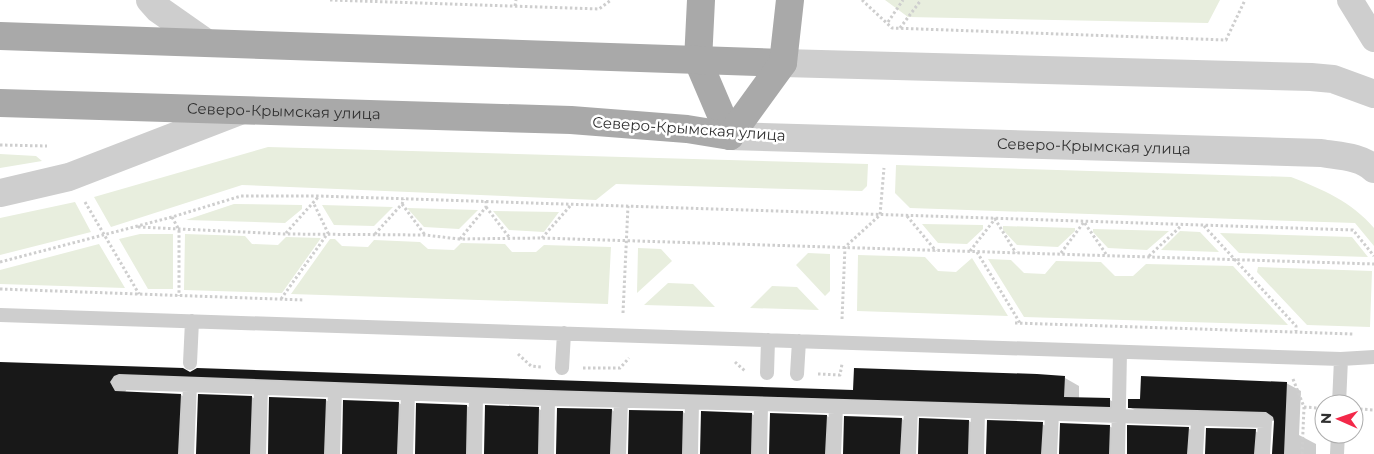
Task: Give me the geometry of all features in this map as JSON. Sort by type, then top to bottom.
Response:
[{"type":"main road","points":[[701,0],[698,61],[730,136]]},
{"type":"main road","points":[[730,136],[783,63],[790,0]]},
{"type":"main road","points":[[0,36],[783,63]]},
{"type":"main road","name":"Северо-Крымская улица","points":[[0,104],[572,120],[687,129],[730,136]]},
{"type":"street","points":[[150,0],[158,9],[204,42]]},
{"type":"street","points":[[1350,0],[1373,35]]},
{"type":"street","points":[[783,63],[1318,78],[1333,79],[1374,94]]},
{"type":"street","points":[[0,193],[69,177],[240,111]]},
{"type":"street","name":"Северо-Крымская улица","points":[[730,136],[1321,154],[1351,158],[1374,168]]},
{"type":"lane","points":[[0,315],[1341,359],[1374,357]]},
{"type":"lane","points":[[190,363],[192,321]]},
{"type":"lane","points":[[562,368],[564,334]]},
{"type":"lane","points":[[767,373],[768,340]]},
{"type":"lane","points":[[797,374],[798,341]]},
{"type":"lane","points":[[1118,454],[1120,352]]},
{"type":"lane","points":[[1339,394],[1341,359]]},
{"type":"lane","points":[[119,382],[548,399],[978,411],[1198,420],[1265,420],[1263,454]]},
{"type":"lane","points":[[187,454],[190,385]]},
{"type":"lane","points":[[259,454],[261,388]]},
{"type":"lane","points":[[333,454],[335,390]]},
{"type":"lane","points":[[406,454],[408,394]]},
{"type":"lane","points":[[474,454],[476,396]]},
{"type":"lane","points":[[547,454],[548,399]]},
{"type":"lane","points":[[619,454],[621,401]]},
{"type":"lane","points":[[691,454],[692,402]]},
{"type":"lane","points":[[760,454],[761,404]]},
{"type":"lane","points":[[834,454],[836,407]]},
{"type":"lane","points":[[910,454],[911,409]]},
{"type":"lane","points":[[977,454],[978,411]]},
{"type":"lane","points":[[1050,454],[1052,414]]},
{"type":"lane","points":[[1196,454],[1198,420]]},
{"type":"path","points":[[330,0],[599,9],[611,0]]},
{"type":"path","points":[[516,0],[516,6]]},
{"type":"path","points":[[862,0],[888,22],[892,28],[1226,40],[1245,0]]},
{"type":"path","points":[[888,22],[903,0]]},
{"type":"path","points":[[900,28],[921,0]]},
{"type":"path","points":[[0,145],[47,146]]},
{"type":"path","points":[[842,319],[845,247],[880,215],[885,163]]},
{"type":"path","points":[[0,262],[134,227],[241,196],[318,196],[1353,230],[1374,256]]},
{"type":"path","points":[[285,234],[318,196]]},
{"type":"path","points":[[82,197],[106,234],[139,294]]},
{"type":"path","points":[[375,234],[402,204],[404,199]]},
{"type":"path","points":[[313,202],[328,233]]},
{"type":"path","points":[[486,202],[486,207],[509,238]]},
{"type":"path","points":[[402,204],[425,235]]},
{"type":"path","points":[[541,238],[571,205]]},
{"type":"path","points":[[623,313],[628,206]]},
{"type":"path","points":[[459,240],[486,207]]},
{"type":"path","points":[[907,215],[936,251]]},
{"type":"path","points":[[172,216],[179,230],[179,296]]},
{"type":"path","points":[[970,252],[995,219]]},
{"type":"path","points":[[995,219],[1016,253]]},
{"type":"path","points":[[1060,254],[1084,222]]},
{"type":"path","points":[[1084,222],[1107,255]]},
{"type":"path","points":[[1148,256],[1182,225]]},
{"type":"path","points":[[1204,226],[1296,326],[1296,331]]},
{"type":"path","points":[[134,227],[285,234],[425,235],[459,240],[509,238],[627,240],[1374,264]]},
{"type":"path","points":[[282,299],[328,233]]},
{"type":"path","points":[[977,252],[1020,324]]},
{"type":"path","points":[[516,353],[531,366],[562,368],[620,368],[628,358],[638,358]]},
{"type":"path","points":[[734,361],[746,372],[767,373]]},
{"type":"path","points":[[797,374],[840,375],[841,364]]},
{"type":"path","points":[[1293,379],[1304,407],[1302,454]]},
{"type":"path","points":[[1304,407],[1314,408]]},
{"type":"green space","points":[[885,0],[1220,0],[1208,23],[908,17]]},
{"type":"green space","points":[[268,147],[868,164],[867,186],[862,191],[616,184],[596,200],[242,185],[111,227],[94,197]]},
{"type":"green space","points":[[0,154],[36,156],[42,161],[0,168]]},
{"type":"green space","points":[[896,165],[1291,177],[1336,197],[1356,211],[1374,228],[1374,246],[1355,223],[910,208],[895,193]]},
{"type":"green space","points":[[75,202],[91,232],[0,255],[0,218]]},
{"type":"green space","points":[[234,204],[302,205],[302,209],[285,223],[186,220]]},
{"type":"green space","points":[[322,205],[393,207],[374,226],[334,225]]},
{"type":"green space","points":[[407,208],[478,210],[459,229],[424,227]]},
{"type":"green space","points":[[493,211],[559,212],[544,232],[509,230]]},
{"type":"green space","points":[[922,224],[983,225],[983,229],[967,244],[938,243]]},
{"type":"green space","points":[[1003,226],[1075,228],[1075,231],[1058,247],[1017,245],[1003,230]]},
{"type":"green space","points":[[1093,229],[1169,231],[1147,250],[1108,248],[1093,232]]},
{"type":"green space","points":[[1180,231],[1200,232],[1219,252],[1161,250]]},
{"type":"green space","points":[[1220,233],[1352,237],[1368,257],[1239,253]]},
{"type":"green space","points":[[140,234],[173,234],[173,289],[148,289],[119,239]]},
{"type":"green space","points":[[185,234],[245,236],[252,244],[278,245],[286,237],[321,238],[282,293],[184,290]]},
{"type":"green space","points":[[330,239],[335,239],[342,246],[368,247],[374,240],[420,242],[428,249],[454,250],[461,243],[505,244],[512,252],[536,252],[544,245],[611,247],[608,304],[291,294]]},
{"type":"green space","points":[[99,244],[125,288],[0,284],[0,270]]},
{"type":"green space","points":[[638,248],[661,249],[672,261],[637,293]]},
{"type":"green space","points":[[808,253],[830,254],[830,291],[825,296],[796,265]]},
{"type":"green space","points":[[858,255],[925,257],[938,271],[956,272],[972,258],[1008,316],[857,311]]},
{"type":"green space","points":[[988,259],[1011,260],[1024,273],[1045,274],[1056,261],[1101,262],[1115,276],[1133,276],[1146,264],[1233,266],[1288,325],[1024,317]]},
{"type":"green space","points":[[1258,267],[1372,271],[1370,327],[1307,325],[1257,272]]},
{"type":"green space","points":[[668,283],[693,284],[715,307],[644,305]]},
{"type":"green space","points":[[772,286],[797,287],[819,310],[750,308]]},
{"type":"building","points":[[0,362],[183,368],[190,372],[197,368],[853,390],[854,368],[1037,374],[1065,376],[1064,397],[1110,398],[1110,407],[548,390],[119,374],[114,376],[110,382],[115,391],[181,394],[178,454],[0,454]]},
{"type":"building","points":[[1141,376],[1287,382],[1284,454],[1272,454],[1274,421],[1273,417],[1266,412],[1128,408],[1128,399],[1140,399]]},
{"type":"building","points":[[198,394],[252,396],[250,454],[196,454]]},
{"type":"building","points":[[269,397],[326,399],[324,454],[268,454]]},
{"type":"building","points":[[343,400],[399,402],[397,454],[342,454]]},
{"type":"building","points":[[416,403],[467,405],[466,454],[415,454]]},
{"type":"building","points":[[485,405],[539,407],[538,454],[484,454]]},
{"type":"building","points":[[557,408],[612,409],[610,454],[556,454]]},
{"type":"building","points":[[629,410],[683,411],[682,454],[628,454]]},
{"type":"building","points":[[701,411],[752,413],[751,454],[700,454]]},
{"type":"building","points":[[770,413],[827,415],[825,454],[769,454]]},
{"type":"building","points":[[844,416],[902,418],[900,454],[843,454]]},
{"type":"building","points":[[919,418],[969,420],[968,454],[918,454]]},
{"type":"building","points":[[987,420],[1043,422],[1041,454],[986,454]]},
{"type":"building","points":[[1060,423],[1110,425],[1109,454],[1059,454]]},
{"type":"building","points":[[1127,425],[1189,427],[1187,454],[1127,454]]},
{"type":"building","points":[[1206,428],[1256,429],[1254,454],[1205,454]]}]
